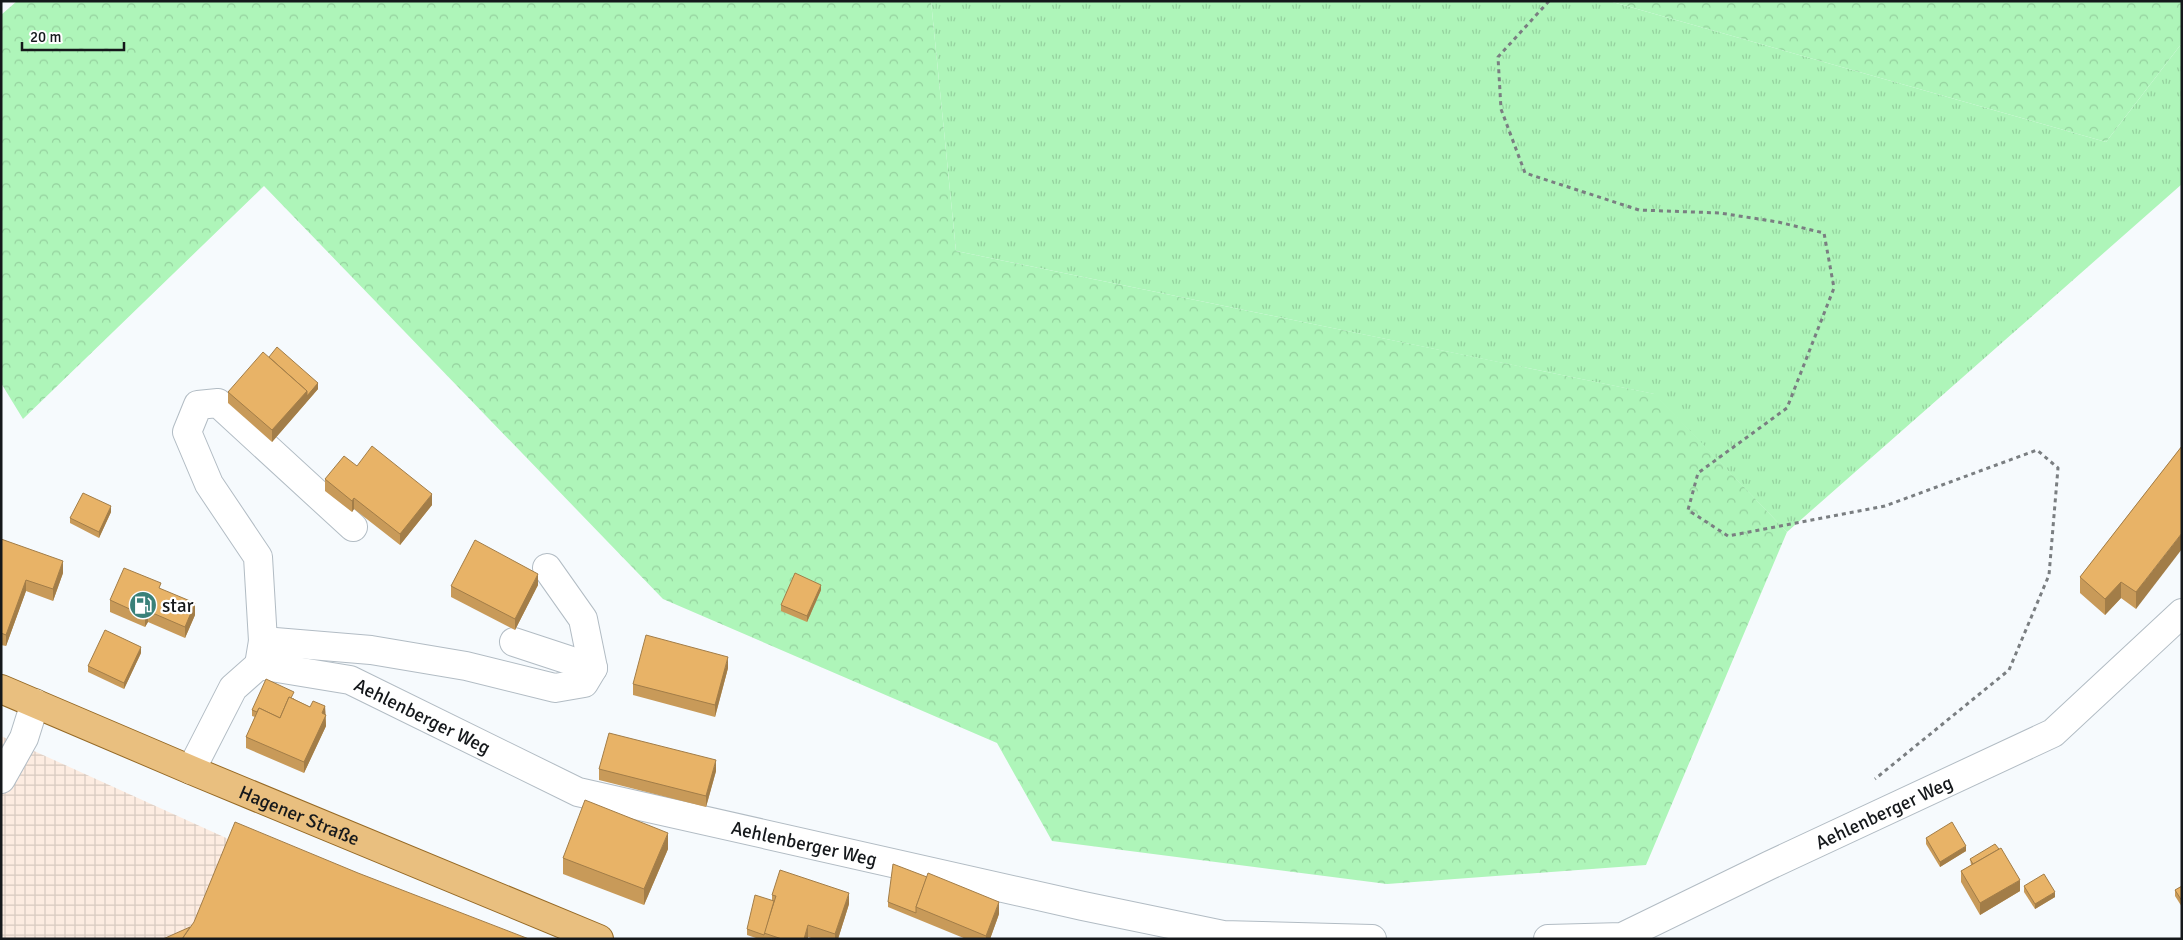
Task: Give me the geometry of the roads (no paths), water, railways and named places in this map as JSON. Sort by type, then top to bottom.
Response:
[{"type":"main road","name":"Hagener Straße","points":[[1,689],[599,939]]},
{"type":"lane","points":[[191,770],[232,688],[261,653],[258,557],[209,484],[187,432],[198,405],[218,404],[353,527]]},
{"type":"lane","points":[[514,642],[593,668],[583,619],[547,568]]},
{"type":"lane","name":"Aehlenberger Weg","points":[[1548,939],[1622,937],[1770,865],[2053,733],[2182,613]]},
{"type":"lane","name":"Aehlenberger Weg","points":[[261,653],[372,650],[466,666],[555,688],[584,683],[593,668]]},
{"type":"lane","name":"Aehlenberger Weg","points":[[261,653],[350,680],[578,792],[1073,904],[1223,935],[1372,939]]},
{"type":"lane","points":[[1,779],[24,738],[35,703]]},
{"type":"place","name":"star","points":[[143,605]]}]
